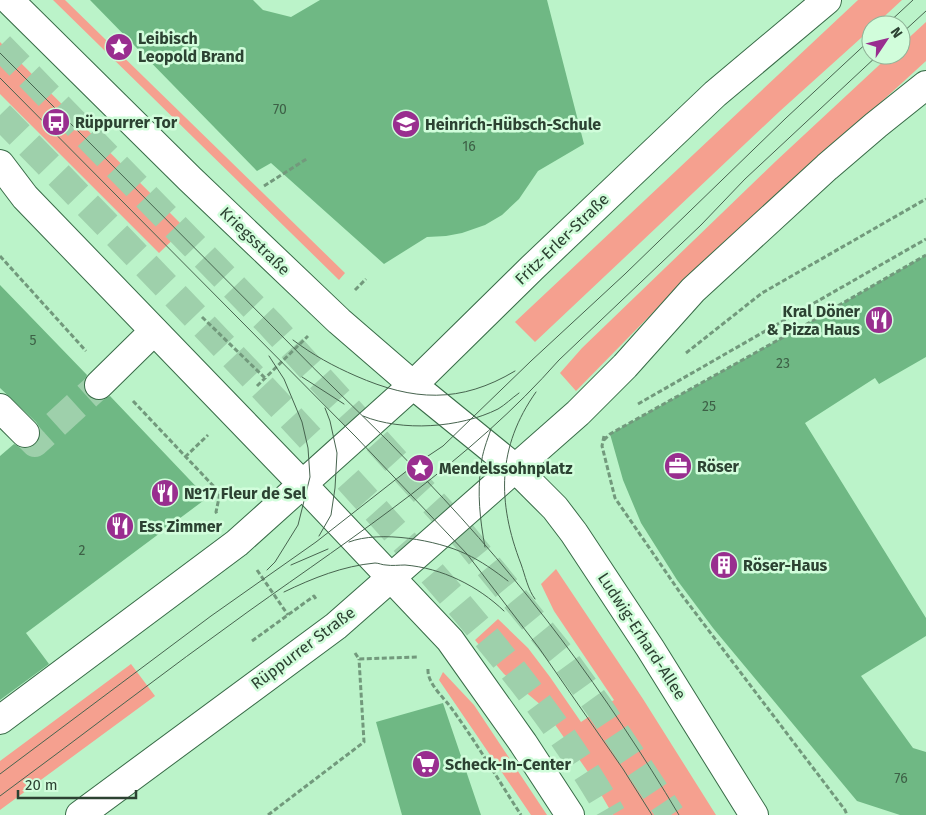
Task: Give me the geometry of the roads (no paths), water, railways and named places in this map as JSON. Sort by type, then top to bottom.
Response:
[{"type":"main road","name":"Kriegsstraße","points":[[9,0],[190,179],[331,313],[413,385],[515,468]]},
{"type":"main road","name":"Fritz-Erler-Straße","points":[[303,484],[413,385],[532,268],[715,94],[827,0]]},
{"type":"main road","points":[[515,468],[578,413],[625,366],[700,284],[876,124],[926,85]]},
{"type":"main road","points":[[0,164],[25,197],[303,484],[450,640],[523,742],[570,815]]},
{"type":"main road","points":[[99,385],[154,331]]},
{"type":"main road","points":[[0,408],[26,433]]},
{"type":"main road","name":"Rüppurrer Straße","points":[[80,815],[336,626],[515,468]]},
{"type":"main road","name":"Ludwig-Erhard-Allee","points":[[515,468],[555,508],[574,533],[650,648],[754,815]]},
{"type":"main road","points":[[0,720],[245,553],[303,484]]},
{"type":"tunnel","points":[[0,46],[271,325],[463,535],[562,656],[599,707],[671,815]]},
{"type":"tunnel","points":[[0,115],[275,401],[432,573],[528,690],[586,772],[612,815]]},
{"type":"tunnel","points":[[25,433],[35,443],[99,385]]},
{"type":"tram line","points":[[897,15],[913,0]]},
{"type":"tram line","points":[[911,25],[926,11]]},
{"type":"tram line","points":[[0,774],[211,616],[316,542],[413,466],[443,446],[861,48]]},
{"type":"tram line","points":[[0,53],[388,441],[461,518],[529,598],[593,682],[679,815]]},
{"type":"tram line","points":[[0,796],[218,634],[412,494],[489,431],[559,360],[701,225],[745,179],[867,65]]},
{"type":"tram line","points":[[0,78],[356,437],[467,554],[539,648],[623,769],[652,815]]},
{"type":"tram line","points":[[293,340],[323,360],[356,376],[397,390],[417,394],[456,394],[495,382],[515,371]]},
{"type":"tram line","points":[[267,570],[275,562],[298,525],[310,477],[308,448],[302,422],[284,379],[269,356]]},
{"type":"tram line","points":[[302,377],[344,404]]},
{"type":"tram line","points":[[535,599],[513,541],[505,497],[505,475],[514,433],[523,413],[536,392]]},
{"type":"tram line","points":[[363,416],[378,421],[413,426],[449,424],[498,409],[519,393]]},
{"type":"tram line","points":[[319,536],[331,515],[337,453],[325,408]]},
{"type":"tram line","points":[[485,547],[480,517],[479,486],[482,456],[491,429]]},
{"type":"tram line","points":[[349,542],[362,538],[376,537],[408,538],[424,541],[454,549],[472,557],[508,581]]},
{"type":"tram line","points":[[291,565],[328,549]]},
{"type":"tram line","points":[[284,592],[317,577],[351,567],[375,563],[405,565],[432,570],[459,580],[483,594],[504,611]]},
{"type":"place","name":"Leibisch Leopold Brand","points":[[119,47]]},
{"type":"place","name":"Rüppurrer Tor","points":[[56,122]]},
{"type":"place","name":"Heinrich-Hübsch-Schule","points":[[406,124]]},
{"type":"place","name":"Kral Döner & Pizza Haus","points":[[879,320]]},
{"type":"place","name":"Röser","points":[[678,466]]},
{"type":"place","name":"Mendelssohnplatz","points":[[420,468]]},
{"type":"place","name":"№17 Fleur de Sel","points":[[165,493]]},
{"type":"place","name":"Ess Zimmer","points":[[120,526]]},
{"type":"place","name":"Röser-Haus","points":[[724,565]]},
{"type":"place","name":"Scheck-In-Center","points":[[426,764]]}]
